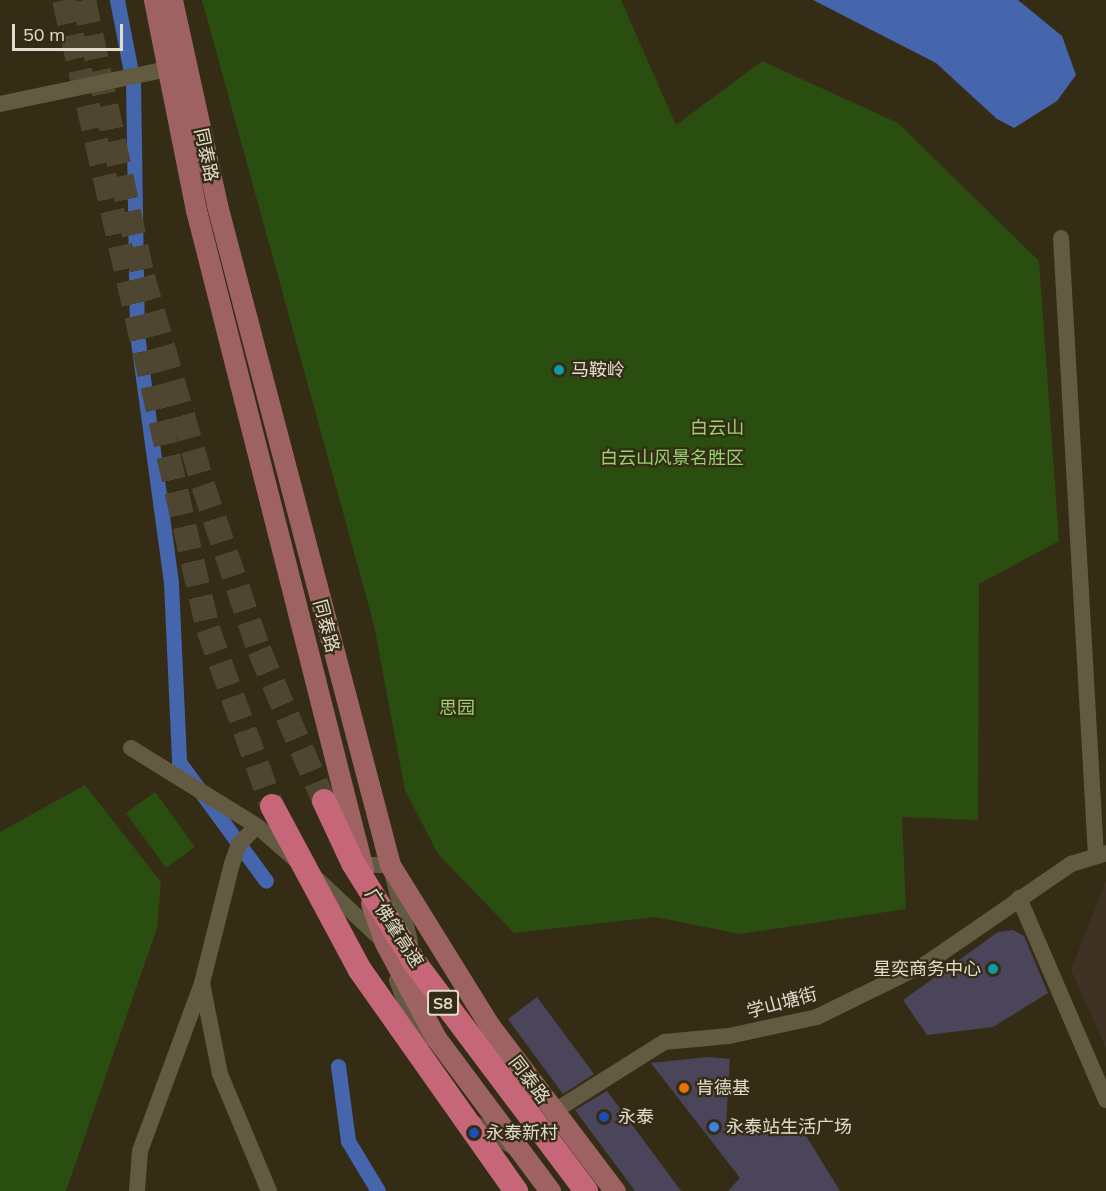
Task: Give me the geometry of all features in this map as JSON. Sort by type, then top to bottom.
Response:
[{"type":"highway","name":"广佛肇高速","points":[[324,801],[353,863],[416,963],[586,1191]]},
{"type":"highway","points":[[272,807],[360,970],[516,1191]]},
{"type":"main road","name":"同泰路","points":[[154,0],[237,380],[362,866],[385,943],[453,1064],[550,1191]]},
{"type":"main road","name":"同泰路","points":[[172,0],[217,206],[390,865],[429,923],[490,1026],[615,1191]]},
{"type":"main road","points":[[385,943],[408,921],[429,923]]},
{"type":"street","points":[[0,104],[168,69]]},
{"type":"street","points":[[1061,238],[1101,854]]},
{"type":"street","points":[[131,748],[257,826],[385,943]]},
{"type":"street","points":[[137,1191],[140,1151],[202,983],[232,864],[239,844],[257,826]]},
{"type":"street","name":"学山塘街","points":[[553,1112],[664,1042],[729,1036],[817,1017],[927,963],[1071,864],[1101,854]]},
{"type":"street","points":[[362,866],[390,865],[412,945],[446,1006],[592,1191]]},
{"type":"street","points":[[1019,898],[1106,1100]]},
{"type":"street","points":[[202,983],[220,1074],[269,1191]]},
{"type":"shaded area","points":[[1106,881],[1106,1048],[1071,970]]},
{"type":"green space","name":"白云山","points":[[202,0],[621,0],[676,125],[762,61],[898,123],[1039,261],[1059,541],[979,584],[978,820],[902,817],[906,909],[740,934],[655,917],[514,933],[438,854],[405,790],[374,625]]},
{"type":"green space","points":[[85,785],[161,882],[157,928],[66,1191],[0,1191],[0,832]]},
{"type":"green space","points":[[155,792],[195,847],[166,868],[126,813]]},
{"type":"water","points":[[813,0],[1018,0],[1062,36],[1076,75],[1057,101],[1014,128],[997,119],[936,63]]},
{"type":"building","name":"星奕商务中心","points":[[1013,930],[1024,936],[1048,993],[993,1027],[927,1035],[903,1000],[998,932]]},
{"type":"building","points":[[537,997],[594,1074],[563,1094],[508,1019]]},
{"type":"building","name":"永泰站生活广场","points":[[708,1057],[730,1059],[726,1124],[734,1134],[803,1131],[840,1191],[728,1191],[740,1178],[651,1063]]},
{"type":"building","points":[[607,1091],[681,1191],[635,1191],[575,1110]]},
{"type":"waterway","points":[[117,0],[133,82],[137,334],[171,583],[179,762],[266,881]]},
{"type":"waterway","points":[[338,1066],[348,1141],[378,1191]]},
{"type":"tunnel","points":[[64,0],[208,629],[272,806]]},
{"type":"tunnel","points":[[84,0],[143,277],[203,485],[259,650],[324,801]]},
{"type":"place","name":"马鞍岭","points":[[559,370]]},
{"type":"place","name":"星奕商务中心","points":[[993,969]]},
{"type":"place","name":"肯德基","points":[[684,1088]]},
{"type":"place","name":"永泰","points":[[604,1117]]},
{"type":"place","name":"永泰站生活广场","points":[[714,1127]]},
{"type":"place","name":"永泰新村","points":[[474,1133]]},
{"type":"park label","name":"白云山风景名胜区","points":[[672,458]]},
{"type":"park label","name":"思园","points":[[457,708]]}]
